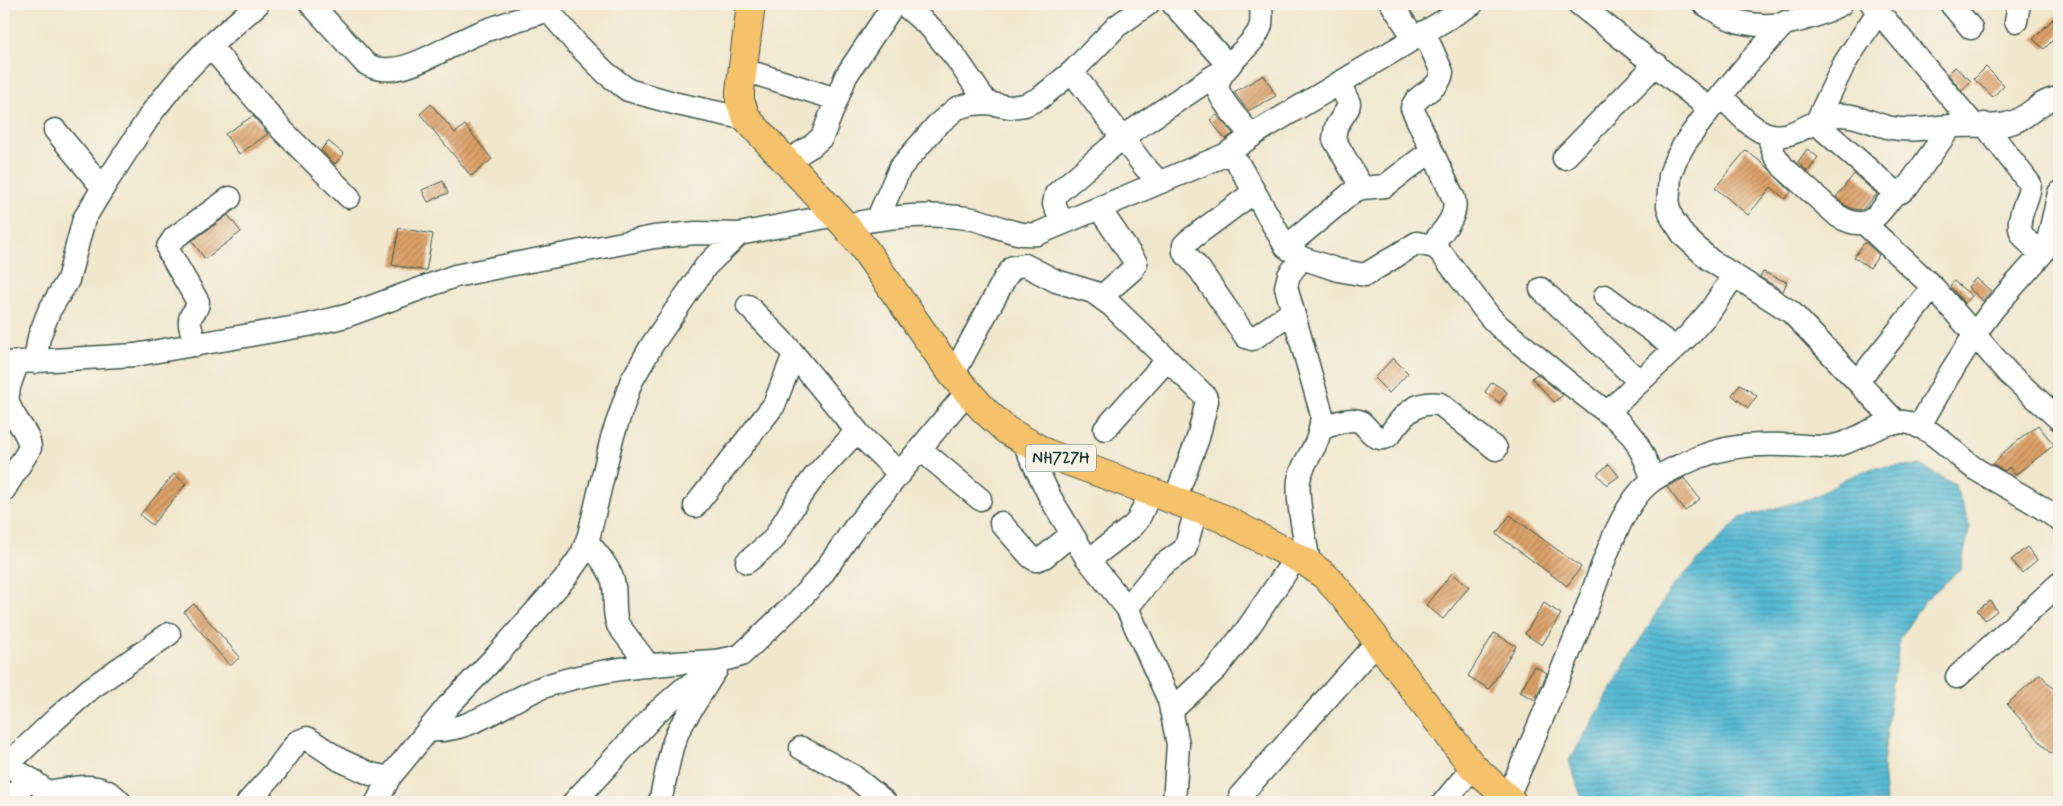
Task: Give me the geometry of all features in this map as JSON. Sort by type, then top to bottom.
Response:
[{"type":"highway","name":"NH727H","points":[[751,4],[740,90],[740,101],[747,118],[841,220],[865,250],[960,383],[984,410],[1006,430],[1046,453],[1222,518],[1303,560],[1324,576],[1344,597],[1473,767],[1509,800]]},
{"type":"street","points":[[311,4],[365,63],[372,68],[380,70],[398,68],[422,60],[478,33],[548,7],[576,43],[606,74],[628,90],[677,104],[747,118]]},
{"type":"street","points":[[786,162],[813,146],[822,137],[846,76],[894,4]]},
{"type":"street","points":[[903,4],[931,28],[956,58],[987,103]]},
{"type":"street","points":[[880,219],[880,213],[900,168],[937,125],[958,108],[972,104],[987,103],[1010,107],[1025,105],[1040,98],[1072,72],[1117,26],[1148,4]]},
{"type":"street","points":[[1173,4],[1229,66]]},
{"type":"street","points":[[1252,136],[1222,98],[1218,90],[1219,82],[1229,66],[1260,29],[1261,4]]},
{"type":"street","points":[[1392,4],[1419,35],[1442,72],[1435,86],[1414,102],[1412,108],[1456,206],[1455,213],[1431,246]]},
{"type":"street","points":[[19,362],[136,355],[328,321],[455,276],[654,237],[696,233],[739,234],[841,220],[880,219],[933,214],[968,218],[1013,233],[1031,235],[1225,155],[1252,136],[1472,4]]},
{"type":"street","points":[[1579,4],[1656,64],[1758,130],[1777,136],[1787,135],[1832,116],[1845,115],[1892,128],[1908,130],[2006,124],[2016,122],[2046,101],[2059,98]]},
{"type":"street","points":[[1704,4],[1732,20],[1758,25],[1786,22],[1826,11],[1841,4]]},
{"type":"street","points":[[1951,4],[1971,28]]},
{"type":"street","points":[[4,490],[30,448],[27,437],[8,403],[8,391],[19,362],[39,337],[49,311],[68,280],[84,219],[153,110],[180,77],[254,5]]},
{"type":"street","points":[[1816,123],[1844,64],[1875,8],[2030,184],[2030,190],[2020,220],[2022,236],[2050,245]]},
{"type":"street","points":[[1786,22],[1715,102],[1675,161],[1670,175],[1668,206],[1672,218],[1684,236],[1710,260],[1733,277],[1791,312],[1897,423]]},
{"type":"street","points":[[210,46],[283,131],[349,197]]},
{"type":"street","points":[[1564,158],[1656,64]]},
{"type":"street","points":[[1062,223],[1054,204],[1056,194],[1123,137],[1229,66]]},
{"type":"street","points":[[1072,72],[1144,166],[1159,182]]},
{"type":"street","points":[[757,74],[836,99]]},
{"type":"street","points":[[1339,83],[1349,103],[1348,108],[1336,127],[1334,139],[1362,188]]},
{"type":"street","points":[[1816,123],[1892,190],[1897,192],[1905,191],[1951,126]]},
{"type":"street","points":[[55,130],[103,188]]},
{"type":"street","points":[[1768,134],[1774,154],[1783,167],[1838,216],[1845,220],[1865,224],[1933,287],[2008,373],[2059,419]]},
{"type":"street","points":[[1231,151],[1254,192],[1294,252],[1338,270],[1365,275],[1417,243],[1431,246],[1442,254],[1490,317],[1500,327],[1571,385],[1608,412],[1634,438],[1653,480]]},
{"type":"street","points":[[1172,711],[1216,669],[1303,560],[1299,480],[1315,445],[1321,428],[1322,415],[1286,287],[1286,280],[1294,252],[1348,196],[1362,188],[1385,186],[1431,151]]},
{"type":"street","points":[[1254,192],[1188,241],[1184,245],[1184,252],[1200,270],[1246,337],[1252,339],[1292,312]]},
{"type":"street","points":[[1865,224],[1872,220],[1897,192]]},
{"type":"street","points":[[1919,427],[1974,334],[1994,308],[2050,245],[2059,192]]},
{"type":"street","points":[[196,345],[189,323],[191,316],[198,306],[198,302],[169,252],[168,247],[174,238],[230,198]]},
{"type":"street","points":[[1099,208],[1136,263],[1132,270],[1101,298]]},
{"type":"street","points":[[377,802],[389,778],[428,730],[566,577],[582,554],[587,541],[612,438],[631,382],[652,345],[706,266],[739,234]]},
{"type":"street","points":[[1018,265],[1031,235]]},
{"type":"street","points":[[574,802],[656,713],[682,690],[719,665],[741,655],[810,589],[856,526],[920,449],[960,383],[1005,278],[1013,267],[1018,265],[1025,265],[1056,281],[1093,292],[1111,305],[1203,393],[1207,401],[1198,438],[1174,500],[1185,549],[1161,566],[1127,608]]},
{"type":"street","points":[[1608,412],[1675,348],[1710,311],[1733,277]]},
{"type":"street","points":[[1858,381],[1933,287]]},
{"type":"street","points":[[1541,289],[1640,382]]},
{"type":"street","points":[[1605,296],[1675,348]]},
{"type":"street","points":[[748,306],[794,354],[857,431],[900,474]]},
{"type":"street","points":[[695,506],[774,405],[794,354]]},
{"type":"street","points":[[1105,429],[1167,360]]},
{"type":"street","points":[[1321,428],[1348,420],[1355,420],[1360,421],[1377,437],[1382,438],[1390,434],[1404,414],[1412,407],[1433,403],[1440,404],[1496,449]]},
{"type":"street","points":[[1509,800],[1544,717],[1610,546],[1634,500],[1653,480],[1705,455],[1726,450],[1773,445],[1825,447],[1841,445],[1854,441],[1888,423],[1905,422],[1919,427],[1934,436],[1972,466],[2034,502],[2059,520]]},
{"type":"street","points":[[747,562],[773,540],[798,499],[815,476],[857,431]]},
{"type":"street","points":[[1023,441],[1051,499],[1089,560],[1127,608],[1151,659],[1172,711],[1178,744],[1174,802]]},
{"type":"street","points":[[920,449],[980,499]]},
{"type":"street","points":[[1089,560],[1138,520],[1174,500]]},
{"type":"street","points":[[1001,523],[1031,558],[1036,560],[1072,534]]},
{"type":"street","points":[[587,541],[603,561],[613,581],[615,618],[618,625],[649,666]]},
{"type":"street","points":[[1957,677],[2059,584]]},
{"type":"street","points":[[46,791],[6,764],[90,689],[169,634]]},
{"type":"street","points":[[1240,796],[1378,642]]},
{"type":"street","points":[[428,730],[443,731],[463,727],[526,694],[552,684],[649,666],[719,665]]},
{"type":"street","points":[[660,802],[672,747],[679,729],[719,665]]},
{"type":"street","points":[[248,802],[275,772],[297,742],[307,738],[340,760],[371,774],[389,778]]},
{"type":"street","points":[[801,748],[852,776],[885,802]]},
{"type":"street","points":[[1444,802],[1473,767]]},
{"type":"street","points":[[4,799],[86,786],[97,787],[106,791],[120,802]]},
{"type":"water","points":[[1920,465],[1955,485],[1970,527],[1960,570],[1925,600],[1900,638],[1883,766],[1886,802],[1583,802],[1569,761],[1671,588],[1740,518],[1812,498],[1845,479],[1873,468]]},
{"type":"building","points":[[2059,13],[2059,34],[2044,49],[2033,39]]},
{"type":"building","points":[[1955,67],[1971,81],[1962,91],[1948,74]]},
{"type":"building","points":[[1986,67],[2004,85],[1993,97],[1974,79]]},
{"type":"building","points":[[1264,75],[1276,96],[1248,111],[1234,92]]},
{"type":"building","points":[[431,104],[455,133],[465,125],[492,159],[471,176],[420,114]]},
{"type":"building","points":[[1217,115],[1233,134],[1225,139],[1210,120]]},
{"type":"building","points":[[253,116],[268,134],[239,154],[225,134]]},
{"type":"building","points":[[328,141],[344,154],[335,164],[321,150]]},
{"type":"building","points":[[1807,149],[1818,157],[1808,172],[1798,162]]},
{"type":"building","points":[[1746,150],[1768,168],[1791,192],[1785,199],[1771,187],[1748,215],[1715,188]]},
{"type":"building","points":[[1854,174],[1877,194],[1862,210],[1853,209],[1845,205],[1836,197]]},
{"type":"building","points":[[443,181],[448,193],[428,202],[422,190]]},
{"type":"building","points":[[228,215],[241,232],[205,259],[192,241]]},
{"type":"building","points":[[399,228],[433,234],[426,271],[392,265]]},
{"type":"building","points":[[1865,242],[1879,255],[1870,268],[1854,257]]},
{"type":"building","points":[[1763,272],[1787,282],[1783,291],[1760,277]]},
{"type":"building","points":[[1976,278],[1991,291],[1983,301],[1968,287]]},
{"type":"building","points":[[1954,281],[1972,296],[1965,304],[1950,286]]},
{"type":"building","points":[[1393,358],[1408,373],[1389,393],[1374,378]]},
{"type":"building","points":[[1537,374],[1563,395],[1554,402],[1532,378]]},
{"type":"building","points":[[1492,382],[1507,392],[1500,403],[1485,392]]},
{"type":"building","points":[[1740,384],[1757,396],[1748,408],[1732,395]]},
{"type":"building","points":[[2038,425],[2054,445],[2015,475],[2009,467],[2005,471],[1993,464],[2001,457],[2000,455]]},
{"type":"building","points":[[1609,464],[1619,476],[1607,485],[1597,474]]},
{"type":"building","points":[[174,474],[186,484],[152,525],[140,515]]},
{"type":"building","points":[[1684,478],[1700,499],[1685,511],[1667,487]]},
{"type":"building","points":[[1510,515],[1581,567],[1567,586],[1496,534]]},
{"type":"building","points":[[2027,547],[2037,560],[2022,573],[2011,560]]},
{"type":"building","points":[[1452,573],[1469,587],[1443,619],[1426,605]]},
{"type":"building","points":[[1990,601],[1997,611],[1985,620],[1977,610]]},
{"type":"building","points":[[1544,603],[1561,614],[1542,645],[1525,634]]},
{"type":"building","points":[[194,604],[240,657],[230,666],[184,612]]},
{"type":"building","points":[[1494,633],[1516,646],[1489,689],[1468,676]]},
{"type":"building","points":[[1534,666],[1547,673],[1535,700],[1520,692]]},
{"type":"building","points":[[2040,674],[2059,695],[2059,747],[2051,754],[2007,704]]}]
